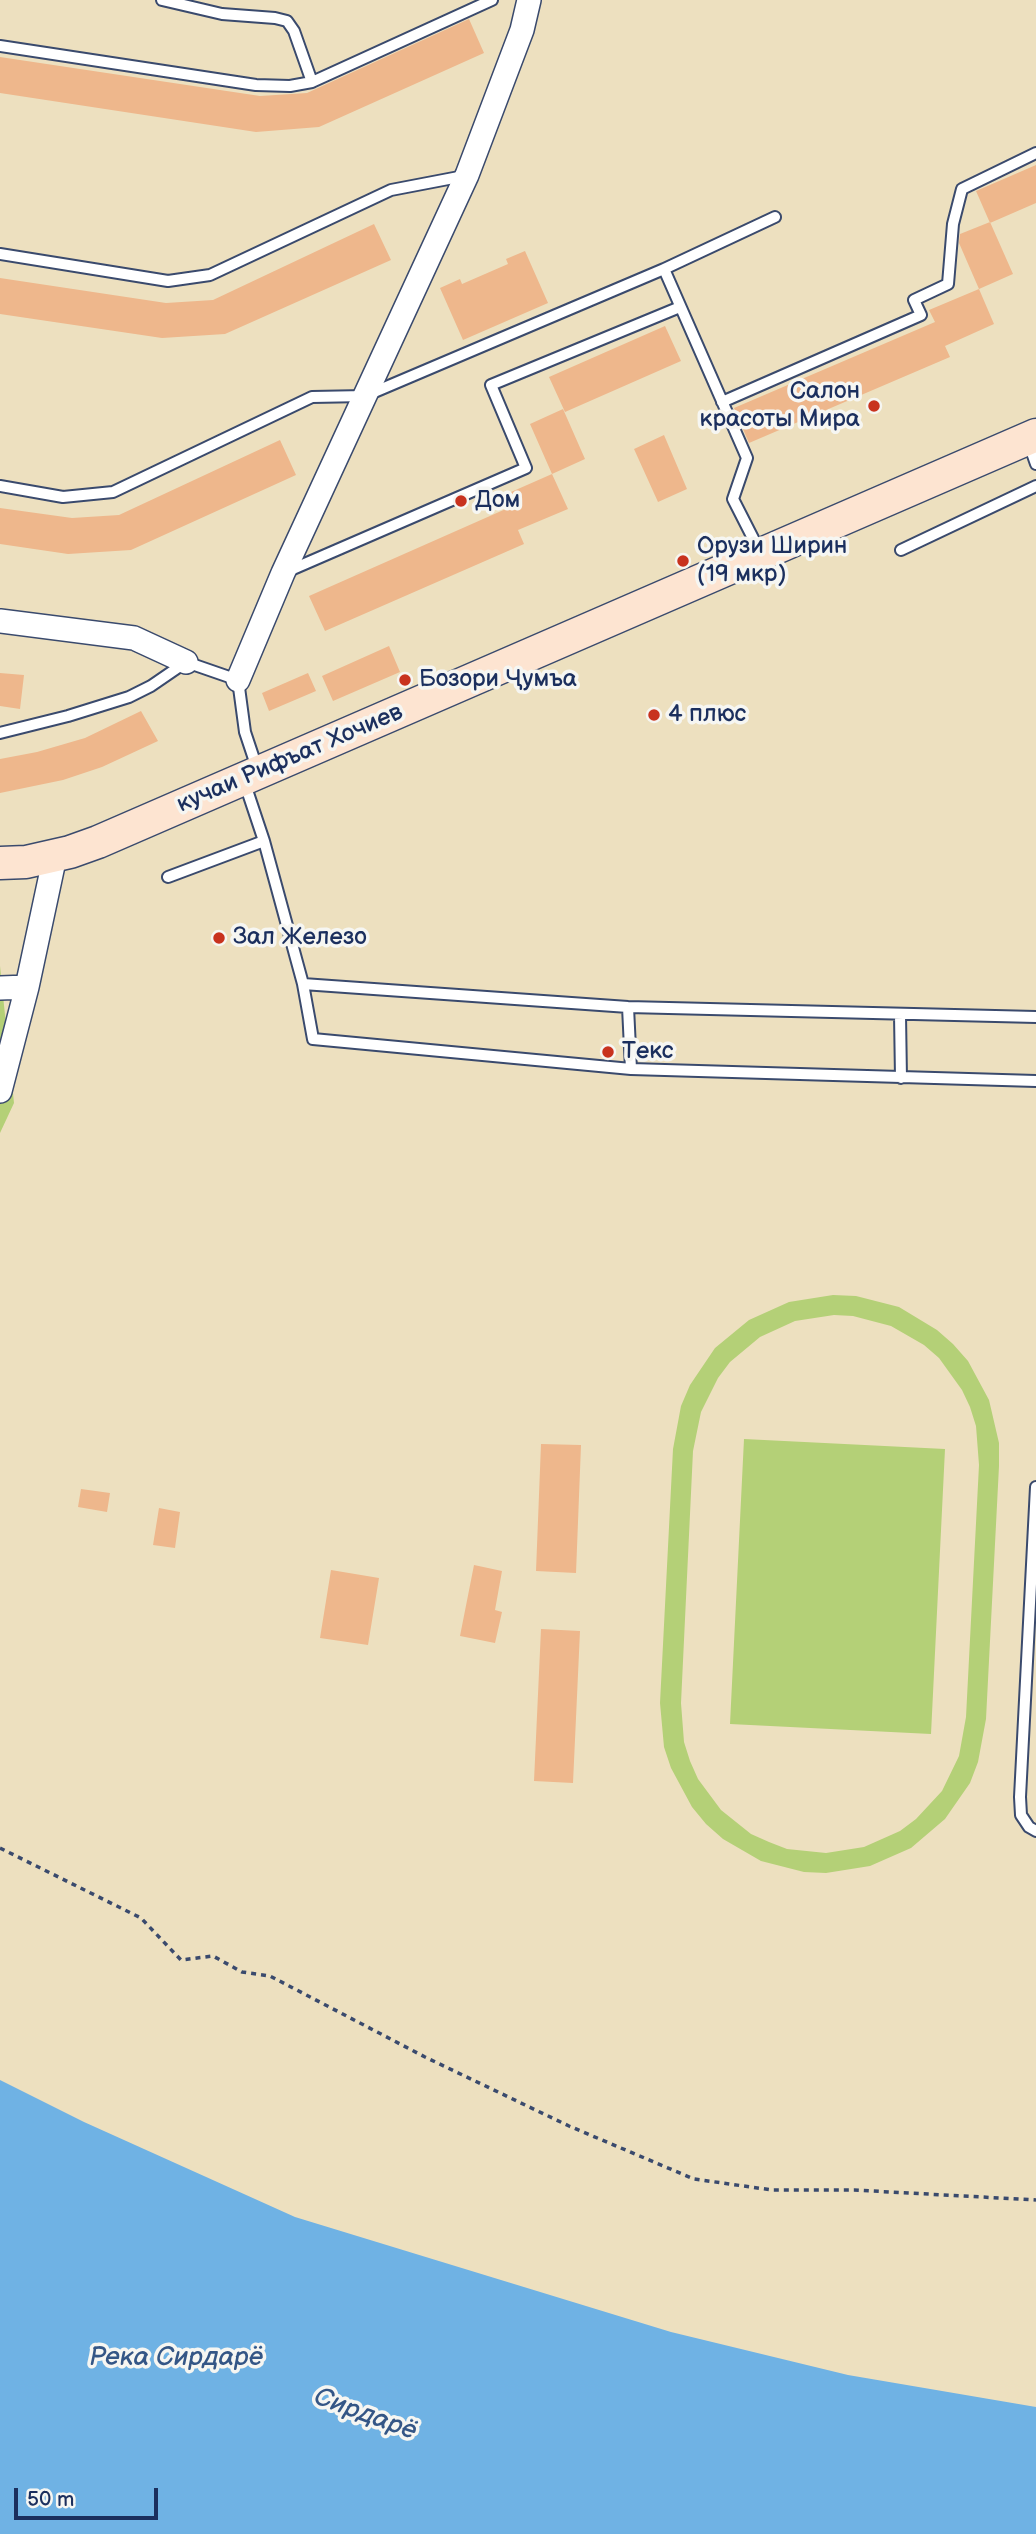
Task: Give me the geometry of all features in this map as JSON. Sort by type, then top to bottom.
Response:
[{"type":"main road","name":"кучаи Рифъат Хочиев","points":[[0,863],[26,862],[55,856],[98,842],[761,555],[1033,446]]},
{"type":"street","points":[[238,680],[283,573],[467,175],[522,30],[529,0]]},
{"type":"street","points":[[0,621],[134,638],[186,662]]},
{"type":"street","points":[[0,1091],[27,987],[55,856]]},
{"type":"street","points":[[0,988],[27,987]]},
{"type":"lane","points":[[162,0],[222,14],[287,21],[294,31],[312,82]]},
{"type":"lane","points":[[0,46],[256,85],[290,86],[312,82],[492,0]]},
{"type":"lane","points":[[722,402],[921,314],[914,300],[948,284],[953,224],[962,189],[1036,153]]},
{"type":"lane","points":[[0,254],[168,281],[210,275],[391,190],[467,175]]},
{"type":"lane","points":[[0,486],[63,497],[113,492],[312,397],[365,396],[664,269],[775,217]]},
{"type":"lane","points":[[664,269],[747,458],[733,499],[761,555]]},
{"type":"lane","points":[[283,573],[526,468],[491,385],[680,307]]},
{"type":"lane","points":[[901,550],[1036,486]]},
{"type":"lane","points":[[0,733],[129,697],[151,686],[186,662],[238,680],[251,776],[264,841],[303,984],[313,1039],[631,1069],[1036,1081]]},
{"type":"lane","points":[[168,877],[264,841]]},
{"type":"lane","points":[[303,984],[628,1007],[1036,1017]]},
{"type":"lane","points":[[628,1007],[631,1069]]},
{"type":"lane","points":[[900,1015],[901,1078]]},
{"type":"lane","points":[[1036,1487],[1020,1797],[1021,1815],[1029,1827],[1036,1831]]},
{"type":"path","points":[[0,1848],[141,1918],[181,1960],[213,1956],[242,1972],[270,1976],[437,2063],[569,2126],[694,2179],[772,2190],[854,2190],[1036,2200]]},
{"type":"green space","points":[[0,966],[14,1103],[0,1133]]},
{"type":"green space","points":[[833,1295],[856,1296],[899,1307],[937,1330],[968,1361],[989,1400],[999,1443],[986,1719],[978,1762],[970,1783],[945,1819],[911,1848],[870,1866],[826,1873],[804,1872],[761,1861],[723,1839],[706,1824],[692,1807],[671,1768],[664,1747],[660,1703],[673,1449],[681,1406],[690,1385],[715,1348],[749,1320],[789,1302]],"holes":[[[834,1315],[853,1316],[891,1326],[924,1345],[939,1358],[962,1390],[970,1407],[976,1426],[979,1465],[966,1717],[959,1756],[942,1791],[916,1819],[900,1831],[864,1847],[826,1853],[787,1849],[751,1834],[721,1810],[698,1779],[690,1761],[684,1742],[681,1703],[693,1451],[701,1412],[718,1378],[730,1362],[760,1337],[795,1321]]]},
{"type":"green space","points":[[744,1439],[945,1449],[931,1734],[730,1724]]},
{"type":"water","name":"Река Сирдарё","points":[[0,2080],[84,2122],[295,2217],[671,2332],[848,2375],[1036,2407],[1036,2534],[0,2534]]},
{"type":"building","points":[[469,19],[484,53],[319,127],[256,132],[0,93],[0,57],[260,96],[307,93]]},
{"type":"building","points":[[1036,165],[1036,203],[990,223],[976,191]]},
{"type":"building","points":[[990,222],[1013,274],[979,289],[959,243],[960,234]]},
{"type":"building","points":[[374,224],[391,260],[225,334],[162,338],[0,314],[0,278],[166,303],[213,300]]},
{"type":"building","points":[[525,251],[548,303],[463,340],[440,288],[460,279],[462,284],[508,264],[506,259]]},
{"type":"building","points":[[979,289],[994,324],[945,346],[950,357],[749,443],[734,408],[935,322],[929,310]]},
{"type":"building","points":[[665,326],[681,361],[565,412],[549,377]]},
{"type":"building","points":[[563,409],[585,459],[552,474],[530,424]]},
{"type":"building","points":[[664,435],[687,489],[658,502],[634,449]]},
{"type":"building","points":[[280,440],[296,475],[131,550],[68,554],[0,544],[0,508],[72,518],[119,515]]},
{"type":"building","points":[[552,474],[568,509],[518,530],[524,544],[325,631],[309,596],[508,508],[502,496]]},
{"type":"building","points":[[389,646],[400,672],[333,701],[322,676]]},
{"type":"building","points":[[0,673],[24,675],[20,709],[0,706]]},
{"type":"building","points":[[308,673],[316,691],[269,711],[262,693]]},
{"type":"building","points":[[141,711],[158,741],[102,767],[63,780],[0,793],[0,759],[85,738]]},
{"type":"building","points":[[541,1444],[581,1445],[576,1573],[536,1571]]},
{"type":"building","points":[[81,1489],[110,1493],[107,1512],[78,1507]]},
{"type":"building","points":[[159,1508],[180,1512],[175,1548],[153,1545]]},
{"type":"building","points":[[474,1565],[502,1571],[495,1610],[502,1612],[495,1643],[460,1636]]},
{"type":"building","points":[[331,1570],[379,1578],[368,1645],[320,1638]]},
{"type":"building","points":[[541,1629],[580,1631],[573,1783],[534,1781]]},
{"type":"place","name":"Салон красоты Мира","points":[[874,406]]},
{"type":"place","name":"Дом","points":[[461,501]]},
{"type":"place","name":"Орузи Ширин (19 мкр)","points":[[683,561]]},
{"type":"place","name":"Бозори Ҷумъа","points":[[405,680]]},
{"type":"place","name":"4 плюс","points":[[654,715]]},
{"type":"place","name":"Зал Железо","points":[[219,938]]},
{"type":"place","name":"Текс","points":[[608,1052]]},
{"type":"water label","name":"Сирдарё","points":[[365,2415]]}]
